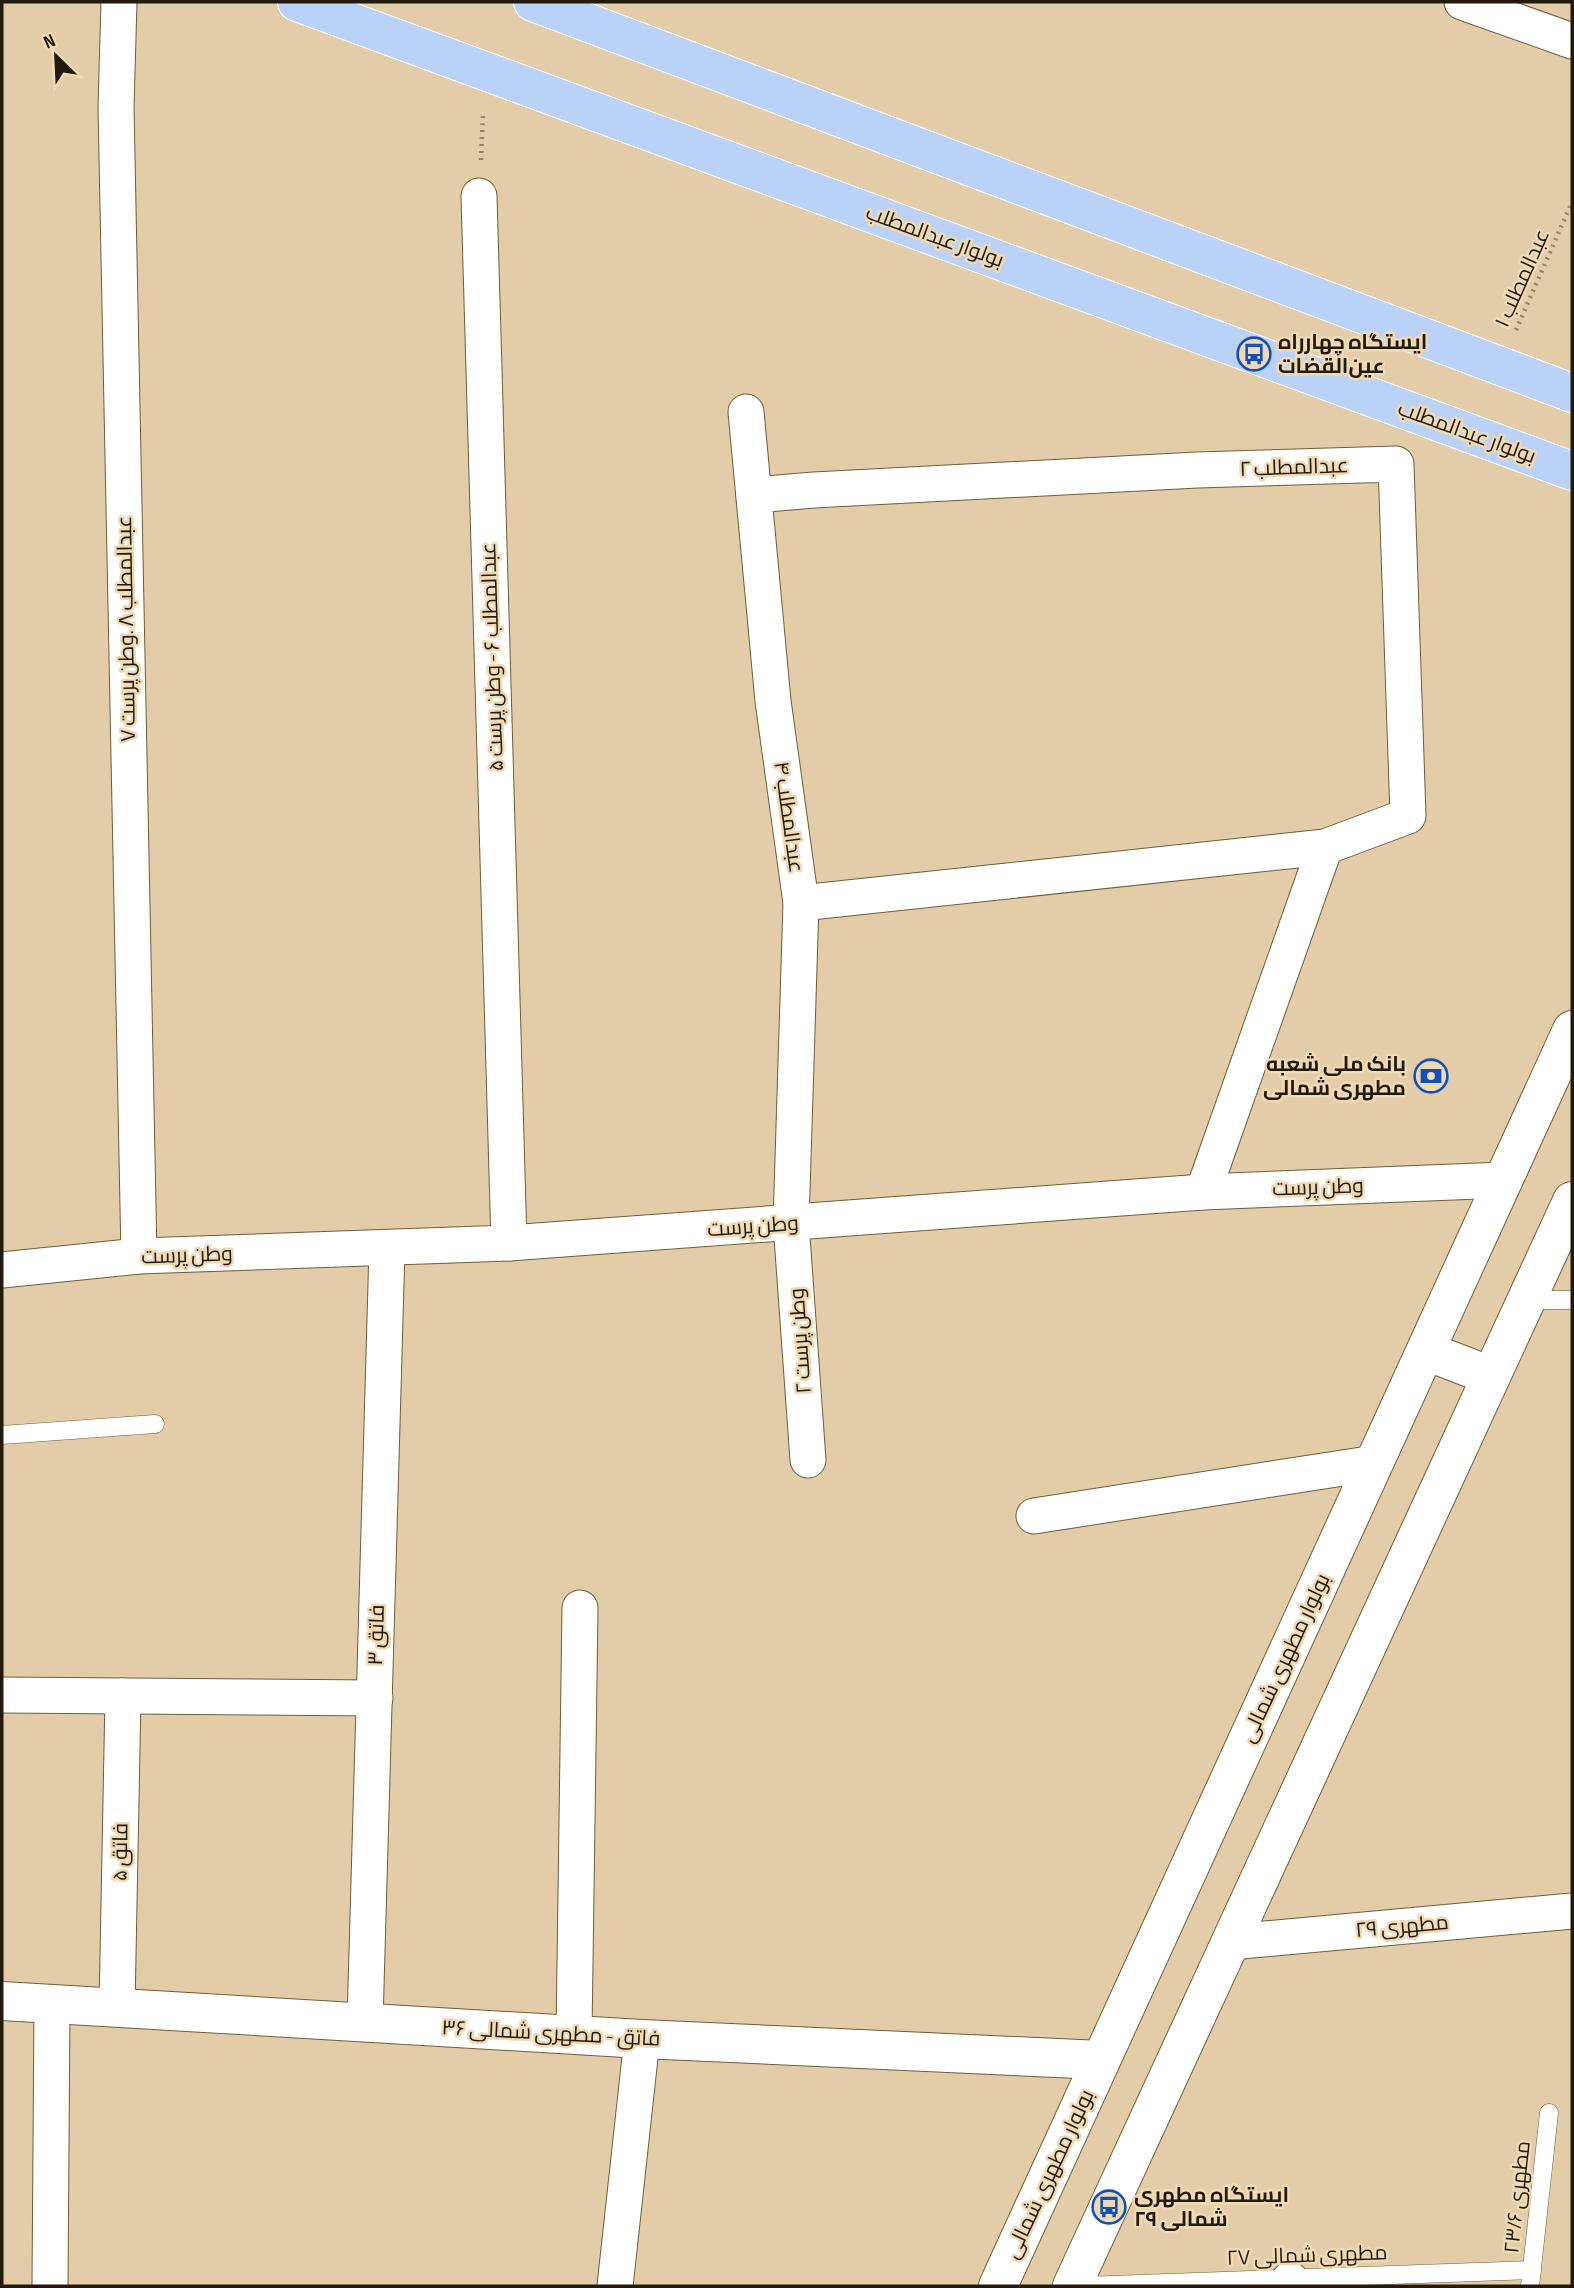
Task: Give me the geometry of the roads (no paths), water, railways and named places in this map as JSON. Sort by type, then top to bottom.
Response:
[{"type":"main road","name":"بولوار عبدالمطلب","points":[[297,2],[1572,471]]},
{"type":"main road","points":[[533,2],[1572,393]]},
{"type":"main road","name":"بولوار مطهری شمالی","points":[[998,2286],[1572,1030]]},
{"type":"main road","points":[[1072,2286],[1572,1202]]},
{"type":"main road","points":[[1426,1351],[1491,1376]]},
{"type":"main road","name":"فاتق - مطهری شمالی ۳۶","points":[[2,2001],[642,2039],[1101,2060]]},
{"type":"street","name":"عبدالمطلب ۸ .وطن پرست ۷","points":[[119,2],[116,121],[139,1256]]},
{"type":"street","points":[[1462,2],[1572,41]]},
{"type":"street","name":"عبدالمطلب ۶ - وطن پرست ۵","points":[[479,196],[509,1243]]},
{"type":"street","name":"عبدالمطلب ۴","points":[[747,412],[773,701],[801,902],[791,1223]]},
{"type":"street","name":"عبدالمطلب ۲","points":[[754,495],[1197,470],[1396,464],[1408,816],[1325,847]]},
{"type":"street","points":[[801,902],[1325,847],[1203,1192]]},
{"type":"street","name":"وطن پرست","points":[[2,1270],[139,1256],[509,1243],[1203,1192],[1504,1180]]},
{"type":"street","name":"وطن پرست ۲","points":[[791,1223],[808,1460]]},
{"type":"street","name":"فاتق ۳","points":[[365,2022],[387,1249]]},
{"type":"street","points":[[1034,1516],[1375,1462]]},
{"type":"street","points":[[574,2034],[580,1608]]},
{"type":"street","points":[[2,1695],[374,1698]]},
{"type":"street","name":"فاتق ۵","points":[[117,2008],[123,1696]]},
{"type":"street","name":"مطهری ۲۹","points":[[1231,1942],[1572,1911]]},
{"type":"street","points":[[50,2286],[52,2003]]},
{"type":"street","points":[[615,2286],[642,2039]]},
{"type":"lane","points":[[1527,1300],[1572,1300]]},
{"type":"lane","points":[[2,1435],[155,1424]]},
{"type":"lane","name":"مطهری ۲۳/۶","points":[[1531,2278],[1549,2113]]},
{"type":"lane","name":"مطهری شمالی ۲۷","points":[[1083,2286],[1531,2278]]},
{"type":"place","name":"ایستگاه چهارراه عین‌القضات","points":[[1254,354]]},
{"type":"place","name":"بانک ملی شعبه مطهری شمالی","points":[[1431,1076]]},
{"type":"place","name":"ایستگاه مطهری شمالی ۲۹","points":[[1109,2207]]}]
